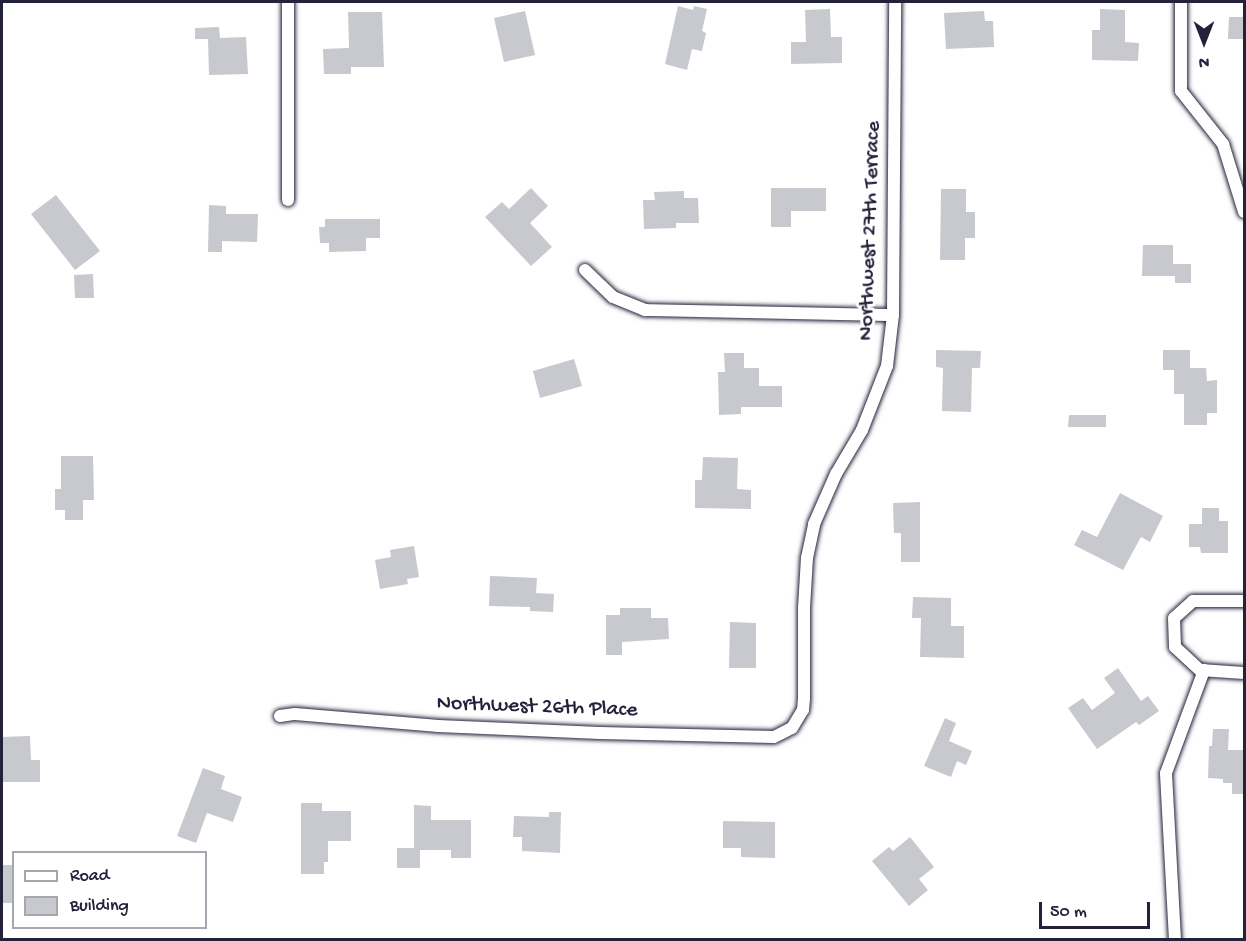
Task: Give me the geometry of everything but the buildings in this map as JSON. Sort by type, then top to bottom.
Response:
[{"type":"street","points":[[288,2],[288,200]]},
{"type":"street","name":"Northwest 27th Terrace","points":[[792,728],[803,710],[804,608],[807,558],[814,524],[836,474],[862,430],[887,366],[893,315],[895,2]]},
{"type":"street","points":[[1180,2],[1181,91],[1223,144],[1245,212]]},
{"type":"street","points":[[585,270],[613,297],[645,310],[893,315]]},
{"type":"street","points":[[1245,602],[1193,601],[1174,618],[1175,647],[1200,670],[1245,673]]},
{"type":"street","points":[[1175,939],[1166,773],[1204,670]]},
{"type":"street","name":"Northwest 26th Place","points":[[280,716],[295,714],[438,726],[635,734],[774,736],[792,728]]}]
